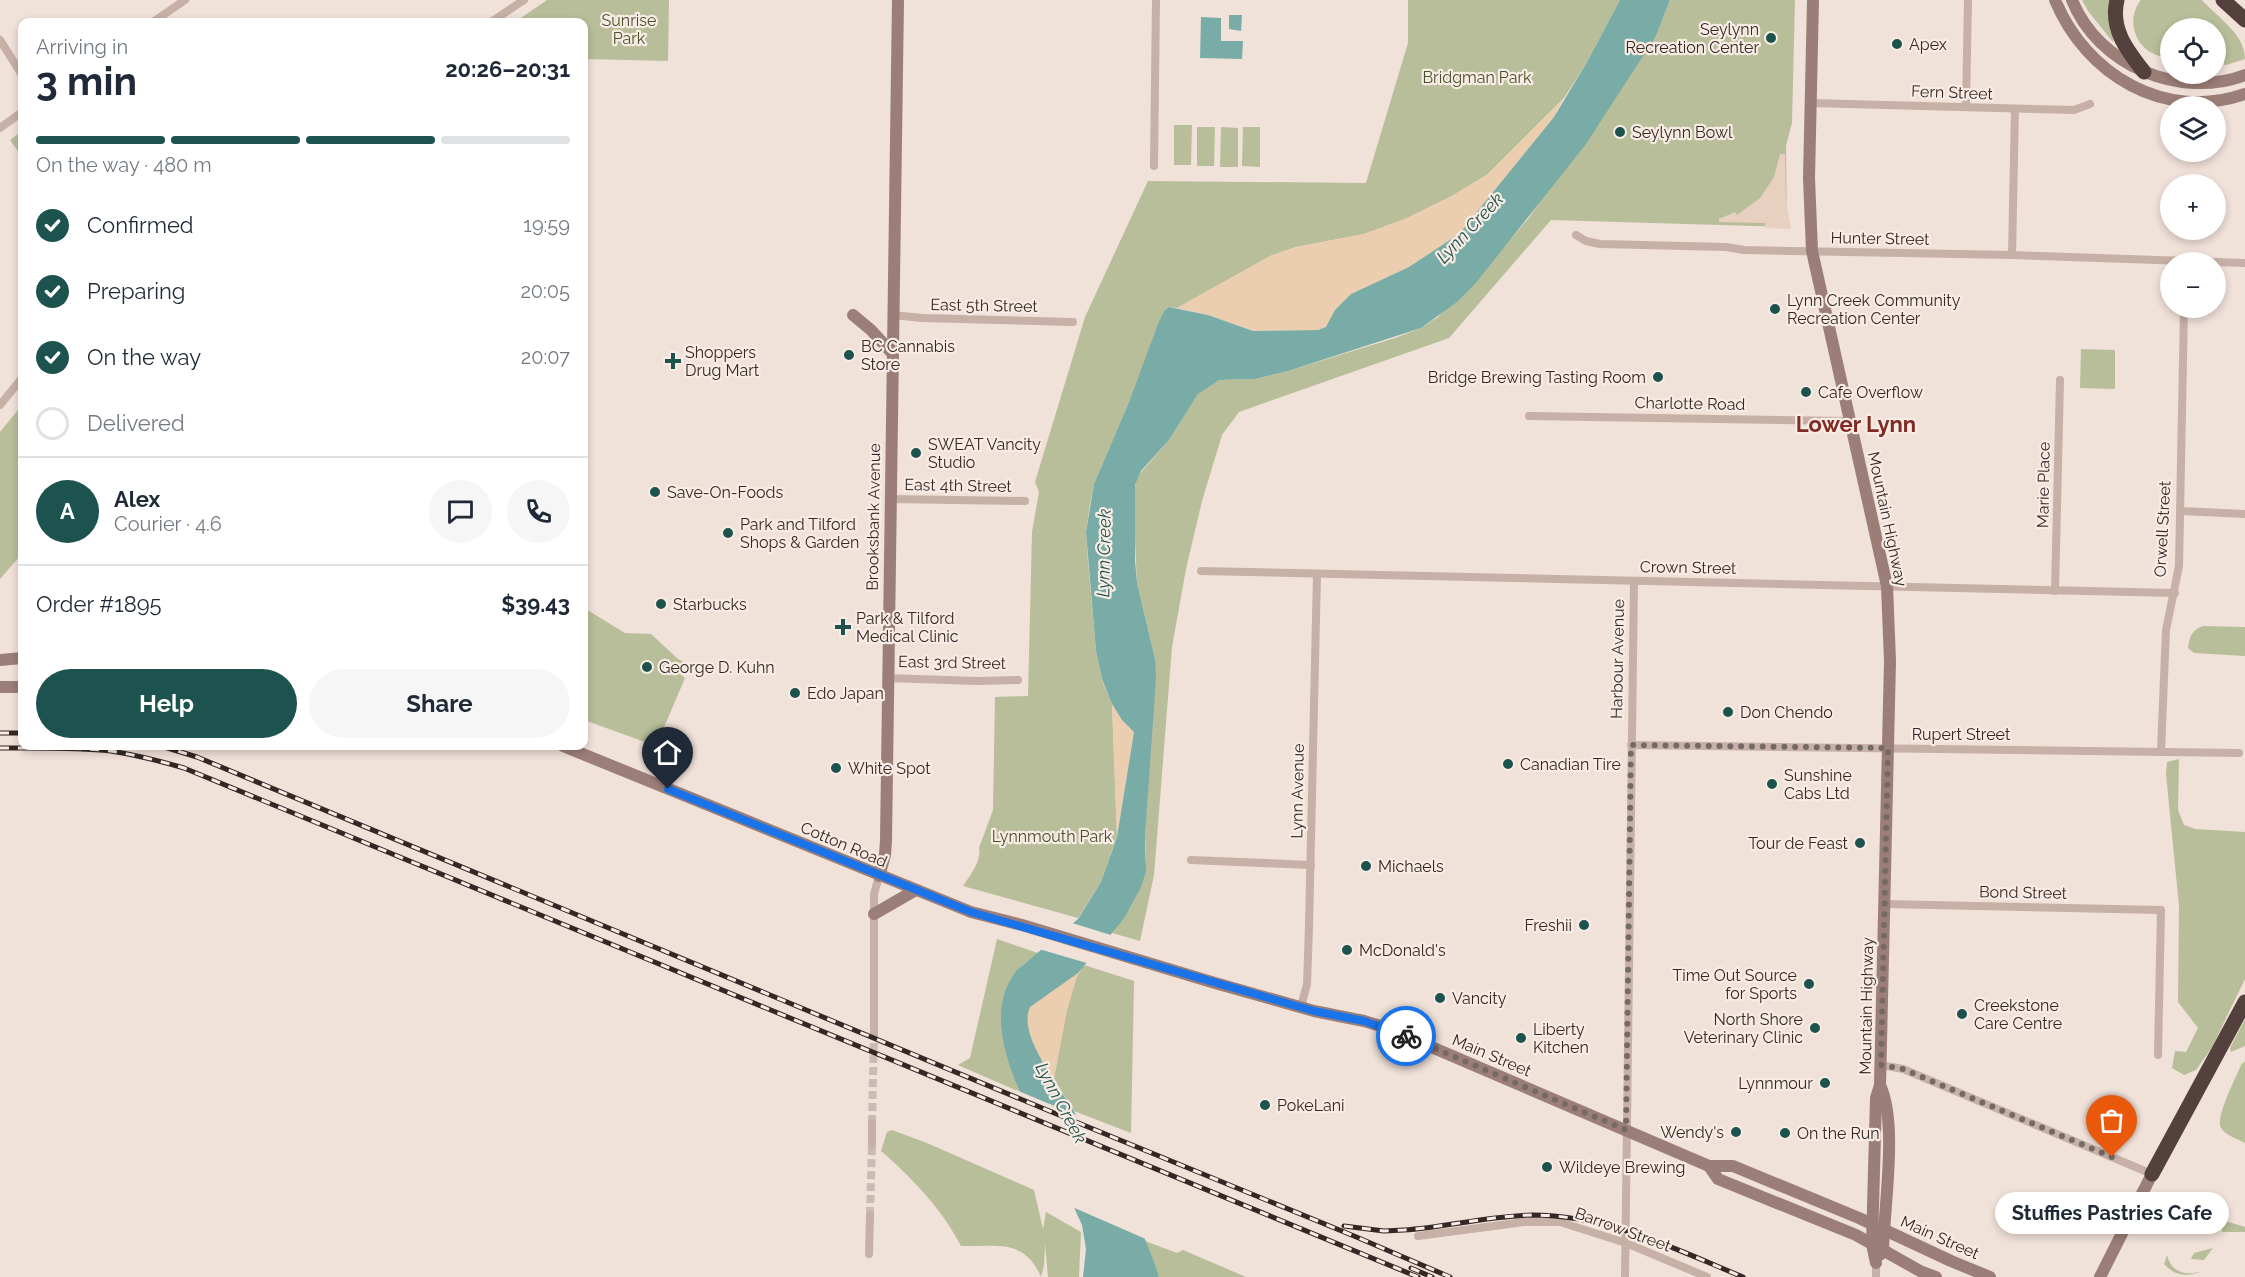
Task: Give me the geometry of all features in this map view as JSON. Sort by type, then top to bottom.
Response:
[{"type":"highway","points":[[2117,0],[2115,16],[2120,38],[2144,72]]},
{"type":"highway","points":[[2223,0],[2245,20]]},
{"type":"highway","points":[[2152,1174],[2245,1002]]},
{"type":"main road","name":"Brooksbank Avenue","points":[[879,876],[885,849],[898,0]]},
{"type":"main road","name":"Mountain Highway","points":[[1813,0],[1809,178],[1812,251],[1887,586],[1890,661],[1885,904],[1881,1065],[1880,1085],[1876,1098],[1878,1227],[1883,1251]]},
{"type":"main road","points":[[2055,0],[2073,36],[2103,68],[2121,81],[2154,95],[2187,101],[2225,100],[2245,94]]},
{"type":"main road","points":[[2072,0],[2093,36],[2119,59],[2144,72],[2167,79],[2198,84],[2223,82],[2245,75]]},
{"type":"main road","points":[[853,315],[871,330],[892,353]]},
{"type":"main road","points":[[1,660],[18,658]]},
{"type":"main road","points":[[1,660],[18,664]]},
{"type":"main road","points":[[0,687],[18,687]]},
{"type":"main road","name":"Cotton Road","points":[[573,750],[914,891],[971,912],[1022,925],[1118,955]]},
{"type":"main road","points":[[874,914],[914,891]]},
{"type":"main road","name":"Main Street","points":[[1118,955],[1301,1007],[1388,1028],[1709,1166],[1733,1166],[1990,1277]]},
{"type":"main road","name":"Main Street","points":[[1709,1166],[1718,1179],[1856,1235],[1920,1271],[1936,1277]]},
{"type":"main road","points":[[2100,1277],[2152,1174]]},
{"type":"main road","name":"Mountain Highway","points":[[1876,1263],[1872,1244],[1878,1227]]},
{"type":"main road","points":[[1876,1263],[1883,1251]]},
{"type":"main road","points":[[1906,1277],[1920,1271]]},
{"type":"street","points":[[159,18],[185,0]]},
{"type":"street","points":[[497,18],[524,0]]},
{"type":"street","points":[[1154,166],[1156,0]]},
{"type":"street","points":[[1966,107],[1968,0]]},
{"type":"street","points":[[0,40],[18,69]]},
{"type":"street","name":"Fern Street","points":[[1811,103],[2074,110],[2090,104]]},
{"type":"street","points":[[2012,255],[2015,109]]},
{"type":"street","points":[[0,128],[18,115]]},
{"type":"street","name":"Hunter Street","points":[[1576,235],[1586,241],[1600,244],[1726,247],[1744,250],[2160,260]]},
{"type":"street","name":"Hunter Street","points":[[2226,262],[2245,263]]},
{"type":"street","name":"East 5th Street","points":[[893,315],[922,318],[1073,322]]},
{"type":"street","name":"Orwell Street","points":[[2161,751],[2166,630],[2179,566],[2184,318]]},
{"type":"street","name":"Marie Place","points":[[2055,591],[2060,380]]},
{"type":"street","points":[[0,405],[18,383]]},
{"type":"street","name":"Charlotte Road","points":[[1529,416],[1850,421]]},
{"type":"street","name":"East 4th Street","points":[[890,499],[1025,501]]},
{"type":"street","points":[[2181,511],[2245,514]]},
{"type":"street","name":"Crown Street","points":[[1201,571],[2175,593]]},
{"type":"street","name":"Lynn Avenue","points":[[1301,1007],[1307,984],[1317,574]]},
{"type":"street","name":"Harbour Avenue","points":[[1625,1277],[1634,580]]},
{"type":"street","name":"East 3rd Street","points":[[887,678],[1018,680]]},
{"type":"street","name":"Rupert Street","points":[[1631,745],[2239,753]]},
{"type":"street","points":[[1191,860],[1311,865]]},
{"type":"street","name":"Brooksbank Avenue","points":[[874,1034],[874,894],[879,876]]},
{"type":"street","name":"Bond Street","points":[[1885,904],[2161,910],[2158,1056]]},
{"type":"street","points":[[1881,1065],[1903,1069],[2152,1174]]},
{"type":"street","points":[[872,1123],[872,1145]]},
{"type":"street","points":[[869,1254],[870,1215]]},
{"type":"street","name":"Barrow Street","points":[[1418,1236],[1524,1222],[1560,1222],[1626,1244],[1707,1277]]},
{"type":"street","name":"Mountain Highway","points":[[1876,1263],[1876,1277]]},
{"type":"green space","name":"Sunrise Park","points":[[547,0],[669,0],[668,61],[588,59],[588,18],[521,18]]},
{"type":"green space","points":[[1408,0],[1620,0],[1587,62],[1564,98],[1488,174],[1452,196],[1405,219],[1364,234],[1296,247],[1270,256],[1177,308],[1169,307],[1164,311],[1094,484],[1086,532],[1096,651],[1102,680],[1112,704],[1117,836],[1101,882],[1078,918],[963,886],[979,858],[979,848],[993,810],[995,697],[1028,696],[1032,532],[1039,492],[1035,482],[1085,317],[1148,181],[1366,183],[1408,43]]},
{"type":"green space","points":[[1670,0],[1795,0],[1792,123],[1786,146],[1787,227],[1551,220],[1449,338],[1239,412],[1222,435],[1202,501],[1186,569],[1172,647],[1154,875],[1140,941],[1112,933],[1140,888],[1146,851],[1155,659],[1137,583],[1133,497],[1137,477],[1169,440],[1198,394],[1219,380],[1255,379],[1288,371],[1395,338],[1421,328],[1438,317],[1528,219],[1656,36]]},
{"type":"green space","points":[[2082,0],[2109,0],[2113,42],[2088,11]]},
{"type":"green space","points":[[2141,0],[2202,0],[2221,18],[2160,18],[2160,56],[2145,49],[2136,36],[2133,22]]},
{"type":"green space","points":[[2226,23],[2241,42],[2245,59],[2226,65]]},
{"type":"green space","points":[[1174,125],[1192,125],[1191,165],[1174,165]]},
{"type":"green space","points":[[1197,127],[1215,127],[1214,166],[1197,166]]},
{"type":"green space","points":[[1221,127],[1238,128],[1238,167],[1220,167]]},
{"type":"green space","points":[[1243,127],[1260,127],[1260,167],[1242,166]]},
{"type":"green space","points":[[18,134],[18,151],[10,140]]},
{"type":"green space","points":[[2081,349],[2115,350],[2115,389],[2080,388]]},
{"type":"green space","points":[[18,410],[18,558],[0,579],[0,432]]},
{"type":"green space","points":[[588,610],[625,633],[651,634],[684,662],[680,674],[685,678],[656,746],[588,721]]},
{"type":"green space","points":[[2203,626],[2245,627],[2245,656],[2194,653],[2188,648],[2190,637]]},
{"type":"green space","points":[[2179,759],[2178,810],[2184,825],[2195,829],[2245,832],[2245,979],[2212,1047],[2196,1070],[2184,1075],[2172,1068],[2175,1051],[2186,1052],[2198,1028],[2178,1002],[2179,906],[2166,774],[2167,762]]},
{"type":"green space","points":[[997,939],[1038,953],[1017,971],[1004,999],[1003,1031],[1020,1092],[958,1065],[970,1058]]},
{"type":"green space","points":[[1084,965],[1134,981],[1131,1133],[1074,1111],[1054,1079],[1068,1003],[1072,988]]},
{"type":"green space","points":[[2245,1019],[2245,1046],[2231,1052],[2230,1048]]},
{"type":"green space","points":[[2245,1061],[2245,1143],[2225,1133],[2220,1123],[2227,1097]]},
{"type":"green space","points":[[892,1130],[1034,1190],[1043,1229],[1046,1212],[1081,1232],[1079,1277],[1048,1277],[1045,1244],[1041,1277],[1027,1256],[1018,1250],[998,1246],[961,1246],[945,1219],[925,1195],[881,1151],[887,1132]]},
{"type":"green space","points":[[2188,1208],[2216,1218],[2216,1231],[2189,1231],[2185,1224]]},
{"type":"green space","points":[[2222,1220],[2245,1227],[2245,1232],[2222,1232]]},
{"type":"green space","points":[[1145,1241],[1177,1253],[1183,1250],[1246,1277],[1159,1277]]},
{"type":"green space","points":[[2213,1248],[2204,1260],[2191,1259],[2194,1253]]},
{"type":"green space","points":[[2167,1255],[2172,1266],[2180,1272],[2202,1271],[2187,1275],[2178,1274],[2164,1264]]},
{"type":"sand","points":[[1564,98],[1554,117],[1459,234],[1409,267],[1351,294],[1335,310],[1327,327],[1318,330],[1253,331],[1208,315],[1177,308],[1270,256],[1296,247],[1364,234],[1405,219],[1452,196],[1488,174]]},
{"type":"sand","points":[[1112,704],[1122,720],[1134,732],[1117,836]]},
{"type":"sand","points":[[1078,973],[1067,1011],[1054,1079],[1030,1036],[1026,1017],[1031,1005]]},
{"type":"shaded area","points":[[1780,154],[1785,154],[1786,199],[1791,229],[1765,228],[1765,223],[1719,222],[1719,219],[1735,212],[1737,215],[1760,198],[1774,177]]},
{"type":"water","name":"Lynn Creek","points":[[1620,0],[1670,0],[1656,36],[1586,144],[1475,284],[1457,302],[1421,328],[1288,371],[1255,379],[1219,380],[1198,394],[1169,440],[1141,471],[1135,485],[1137,583],[1155,659],[1156,678],[1145,836],[1146,872],[1125,917],[1078,973],[1030,1007],[1027,1019],[1036,1050],[1098,1150],[1133,1212],[1159,1277],[1083,1277],[1086,1249],[1082,1225],[1017,1084],[1002,1036],[1001,1013],[1006,990],[1017,970],[1078,919],[1101,882],[1117,837],[1134,732],[1122,720],[1112,704],[1102,679],[1096,651],[1086,532],[1094,484],[1129,402],[1158,324],[1164,311],[1169,307],[1208,315],[1253,331],[1318,330],[1326,327],[1335,310],[1351,294],[1409,267],[1459,234],[1554,117]]},
{"type":"water","points":[[1229,15],[1242,15],[1241,31],[1229,29]]},
{"type":"water","points":[[1201,17],[1221,18],[1221,41],[1243,41],[1242,59],[1200,58]]},
{"type":"pier","points":[[1069,922],[1114,936],[1090,964],[1039,949]]},
{"type":"pier","points":[[1016,1090],[1081,1117],[1117,1179],[1148,1240],[1070,1206]]},
{"type":"tunnel","points":[[872,1123],[874,1034]]},
{"type":"tunnel","points":[[870,1215],[872,1145]]},
{"type":"railway","points":[[0,733],[18,733]]},
{"type":"railway","points":[[0,748],[18,748]]},
{"type":"railway","points":[[97,750],[148,758],[184,768],[1418,1277]]},
{"type":"railway","points":[[174,750],[197,757],[1450,1277]]},
{"type":"railway","points":[[1344,1226],[1384,1231],[1420,1229],[1516,1216],[1560,1217],[1614,1227],[1666,1245],[1743,1277]]},
{"type":"railway","points":[[1411,1268],[1432,1277]]},
{"type":"way so far","points":[[1406,1036],[1626,1130],[1631,745],[1888,748],[1881,1065],[1903,1069],[2112,1157]]},
{"type":"place","name":"Seylynn Recreation Center","points":[[1771,38]]},
{"type":"place","name":"Apex","points":[[1897,44]]},
{"type":"place","name":"Seylynn Bowl","points":[[1620,132]]},
{"type":"place","name":"Lynn Creek Community Recreation Center","points":[[1775,309]]},
{"type":"place","name":"BC Cannabis Store","points":[[849,355]]},
{"type":"place","name":"Shoppers Drug Mart","points":[[673,361]]},
{"type":"place","name":"Bridge Brewing Tasting Room","points":[[1658,377]]},
{"type":"place","name":"Cafe Overflow","points":[[1806,392]]},
{"type":"place","name":"SWEAT Vancity Studio","points":[[916,453]]},
{"type":"place","name":"Save-On-Foods","points":[[655,492]]},
{"type":"place","name":"Park and Tilford Shops & Garden","points":[[728,533]]},
{"type":"place","name":"Starbucks","points":[[661,604]]},
{"type":"place","name":"Park & Tilford Medical Clinic","points":[[843,627]]},
{"type":"place","name":"George D. Kuhn","points":[[647,667]]},
{"type":"place","name":"Edo Japan","points":[[795,693]]},
{"type":"place","name":"Don Chendo","points":[[1728,712]]},
{"type":"place","name":"Canadian Tire","points":[[1508,764]]},
{"type":"place","name":"White Spot","points":[[836,768]]},
{"type":"place","name":"Sunshine Cabs Ltd","points":[[1772,784]]},
{"type":"place","name":"Tour de Feast","points":[[1860,843]]},
{"type":"place","name":"Michaels","points":[[1366,866]]},
{"type":"place","name":"Freshii","points":[[1584,925]]},
{"type":"place","name":"McDonald's","points":[[1347,950]]},
{"type":"place","name":"Time Out Source for Sports","points":[[1809,984]]},
{"type":"place","name":"Vancity","points":[[1440,998]]},
{"type":"place","name":"Creekstone Care Centre","points":[[1962,1014]]},
{"type":"place","name":"North Shore Veterinary Clinic","points":[[1815,1028]]},
{"type":"place","name":"Liberty Kitchen","points":[[1521,1038]]},
{"type":"place","name":"Lynnmour","points":[[1825,1083]]},
{"type":"place","name":"PokeLani","points":[[1265,1105]]},
{"type":"place","name":"Wendy's","points":[[1736,1132]]},
{"type":"place","name":"On the Run","points":[[1785,1133]]},
{"type":"place","name":"Stuffies Pastries Cafe","points":[[2112,1157]]},
{"type":"place","name":"Wildeye Brewing","points":[[1547,1167]]},
{"type":"district","name":"Lower Lynn","points":[[1856,424]]},
{"type":"route","points":[[668,789],[914,891],[971,912],[1314,1011],[1364,1021],[1406,1036]]},
{"type":"park label","name":"Bridgman Park","points":[[1477,77]]},
{"type":"park label","name":"Lynnmouth Park","points":[[1052,836]]}]
